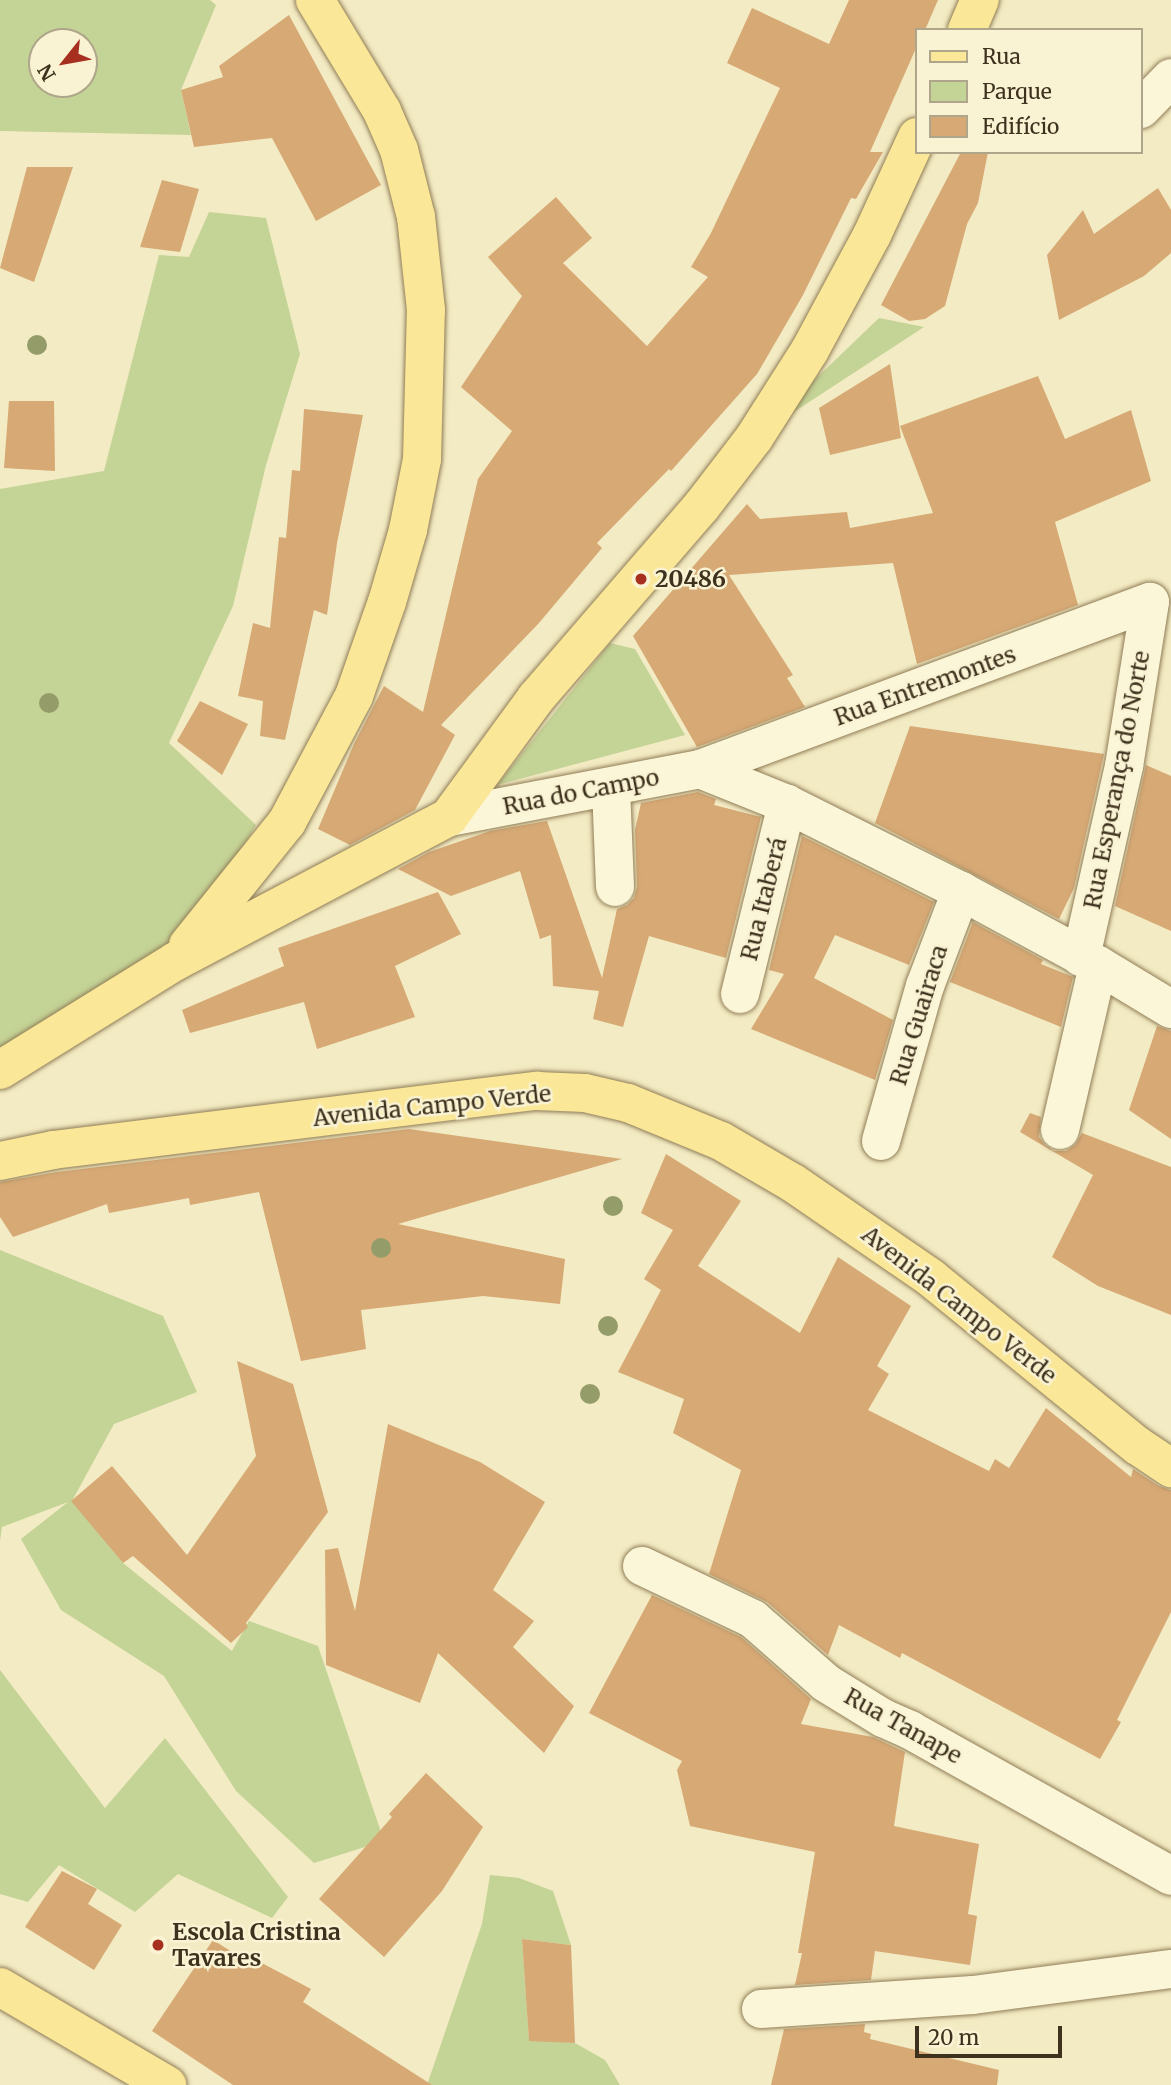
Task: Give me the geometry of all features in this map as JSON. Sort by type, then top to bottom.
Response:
[{"type":"main road","points":[[176,961],[287,822],[354,696],[391,590],[408,530],[422,459],[426,310],[416,217],[399,150],[382,111],[315,0]]},
{"type":"main road","points":[[968,28],[980,0]]},
{"type":"main road","points":[[449,817],[536,698],[701,508],[754,438],[810,350],[872,235],[916,139]]},
{"type":"main road","name":"Rua do Campo","points":[[0,1070],[176,961],[449,817]]},
{"type":"main road","name":"Avenida Campo Verde","points":[[0,1161],[53,1150],[537,1091],[585,1093],[628,1103],[721,1141],[793,1183],[931,1278],[1138,1446],[1171,1468]]},
{"type":"main road","points":[[0,1987],[167,2085]]},
{"type":"street","points":[[1143,107],[1171,78]]},
{"type":"street","name":"Rua Entremontes","points":[[700,769],[1150,603]]},
{"type":"street","name":"Rua Esperança do Norte","points":[[1060,1130],[1150,603]]},
{"type":"street","points":[[700,769],[787,804],[961,891],[1171,1009]]},
{"type":"street","name":"Rua do Campo","points":[[449,817],[700,769]]},
{"type":"street","points":[[611,787],[615,887]]},
{"type":"street","name":"Rua Itaberá","points":[[740,994],[787,804]]},
{"type":"street","name":"Rua Guairaca","points":[[881,1141],[925,986],[961,891]]},
{"type":"street","name":"Rua Tanape","points":[[642,1566],[753,1619],[827,1683],[883,1718],[910,1730],[1171,1876]]},
{"type":"street","points":[[761,2009],[973,1996],[1171,1969]]},
{"type":"green space","points":[[0,0],[210,0],[216,5],[181,90],[191,135],[0,131]]},
{"type":"green space","points":[[209,212],[266,218],[300,354],[266,465],[233,606],[169,743],[256,825],[182,951],[0,1049],[0,489],[104,471],[159,255],[189,257]]},
{"type":"green space","points":[[879,318],[924,327],[754,438]]},
{"type":"green space","points":[[610,643],[635,649],[685,735],[497,785]]},
{"type":"green space","points":[[0,1250],[163,1316],[197,1392],[114,1424],[72,1501],[123,1563],[232,1651],[249,1621],[318,1646],[384,1841],[314,1863],[236,1791],[164,1676],[61,1610],[21,1539],[68,1502],[2,1527],[0,1541]]},
{"type":"green space","points":[[0,1670],[105,1808],[165,1738],[288,1897],[272,1918],[178,1874],[135,1912],[59,1865],[28,1902],[0,1894]]},
{"type":"green space","points":[[490,1875],[519,1878],[553,1891],[571,1945],[522,1939],[529,2040],[575,2043],[605,2060],[620,2085],[427,2085],[482,1924]]},
{"type":"building","points":[[849,0],[938,0],[926,28],[916,28],[916,48],[870,152],[883,152],[856,199],[851,198],[803,295],[757,374],[671,471],[669,469],[597,543],[602,548],[539,623],[441,725],[455,735],[415,810],[350,845],[318,829],[354,744],[384,686],[423,712],[478,479],[512,431],[461,387],[522,296],[488,257],[556,197],[592,238],[563,263],[647,346],[708,277],[691,267],[711,233],[780,88],[727,63],[752,8],[829,44]]},
{"type":"building","points":[[289,15],[381,185],[316,221],[272,138],[194,147],[181,90],[223,77],[219,66]]},
{"type":"building","points":[[960,154],[988,154],[978,203],[967,224],[945,306],[925,319],[909,321],[881,305]]},
{"type":"building","points":[[27,167],[73,167],[34,282],[0,268]]},
{"type":"building","points":[[162,180],[199,189],[180,252],[140,247]]},
{"type":"building","points":[[1158,188],[1171,210],[1171,253],[1144,276],[1059,320],[1047,255],[1083,210],[1094,234]]},
{"type":"building","points":[[890,364],[901,438],[830,455],[819,408]]},
{"type":"building","points":[[1038,376],[1065,439],[1131,410],[1151,481],[1055,522],[1078,605],[917,664],[893,563],[729,575],[793,675],[787,678],[805,707],[697,747],[633,636],[747,504],[760,519],[847,512],[850,528],[933,513],[900,426]]},
{"type":"building","points":[[9,401],[54,401],[55,471],[4,468]]},
{"type":"building","points":[[304,409],[363,415],[337,543],[327,615],[314,610],[285,740],[260,736],[263,701],[238,696],[253,623],[270,628],[279,537],[286,538],[292,470],[300,471]]},
{"type":"building","points":[[200,701],[248,724],[222,775],[177,741]]},
{"type":"building","points":[[910,726],[1104,754],[1074,888],[1059,919],[875,823]]},
{"type":"building","points":[[1146,765],[1171,776],[1171,931],[1115,906]]},
{"type":"building","points":[[698,792],[716,799],[714,805],[761,817],[726,958],[649,936],[623,1027],[593,1019],[599,991],[553,986],[551,935],[540,939],[520,871],[451,896],[398,869],[429,852],[490,831],[547,821],[602,978],[617,909],[634,898],[637,887],[635,830],[641,803]]},
{"type":"building","points":[[802,836],[934,902],[909,965],[835,935],[814,978],[893,1020],[875,1080],[751,1029],[784,974],[769,970]]},
{"type":"building","points":[[438,892],[461,934],[395,966],[415,1017],[317,1049],[304,1002],[190,1033],[182,1010],[284,966],[278,948]]},
{"type":"building","points":[[973,922],[1043,960],[1041,964],[1073,977],[1061,1027],[950,982]]},
{"type":"building","points":[[1157,1026],[1171,1031],[1171,1139],[1129,1110]]},
{"type":"building","points":[[1030,1113],[1041,1117],[1039,1137],[1054,1151],[1066,1151],[1075,1145],[1082,1133],[1171,1167],[1171,1315],[1098,1286],[1052,1257],[1093,1175],[1020,1132]]},
{"type":"building","points":[[409,1129],[622,1159],[398,1224],[565,1259],[560,1304],[483,1296],[361,1310],[366,1349],[301,1361],[259,1192],[190,1205],[189,1198],[109,1213],[107,1204],[13,1237],[0,1217],[0,1182],[57,1172]]},
{"type":"building","points":[[666,1154],[741,1201],[698,1266],[800,1333],[838,1257],[911,1306],[877,1366],[889,1374],[868,1410],[989,1471],[995,1459],[1009,1468],[1046,1408],[1131,1477],[1133,1469],[1159,1486],[1171,1490],[1171,1612],[1117,1720],[1121,1722],[1100,1759],[902,1653],[900,1658],[839,1625],[828,1655],[767,1602],[709,1574],[741,1470],[673,1433],[684,1399],[618,1372],[661,1290],[644,1279],[673,1230],[641,1213]]},
{"type":"building","points":[[237,1361],[293,1384],[328,1512],[246,1623],[248,1627],[231,1643],[133,1556],[123,1563],[71,1501],[112,1466],[187,1555],[256,1456]]},
{"type":"building","points":[[388,1424],[480,1462],[545,1502],[493,1590],[534,1621],[513,1647],[574,1706],[544,1753],[438,1653],[420,1703],[326,1665],[325,1550],[338,1548],[355,1611]]},
{"type":"building","points":[[652,1595],[741,1637],[811,1699],[801,1724],[873,1737],[905,1752],[894,1826],[979,1844],[968,1914],[977,1916],[970,1965],[875,1951],[871,1980],[795,1985],[802,1953],[798,1953],[815,1852],[690,1826],[677,1770],[682,1761],[589,1713]]},
{"type":"building","points":[[426,1773],[483,1827],[442,1891],[384,1957],[319,1899],[392,1817],[389,1814]]},
{"type":"building","points":[[62,1871],[97,1889],[88,1904],[122,1925],[94,1970],[25,1927]]},
{"type":"building","points":[[522,1939],[571,1945],[575,2043],[529,2041]]},
{"type":"building","points":[[213,1940],[256,1967],[258,1961],[311,1989],[303,2002],[432,2085],[233,2085],[152,2031]]},
{"type":"building","points":[[865,2024],[864,2032],[871,2034],[870,2039],[999,2070],[997,2085],[771,2085],[784,2029]]},
{"type":"place","name":"20486","points":[[641,579]]},
{"type":"place","name":"Escola Cristina Tavares","points":[[158,1945]]}]
